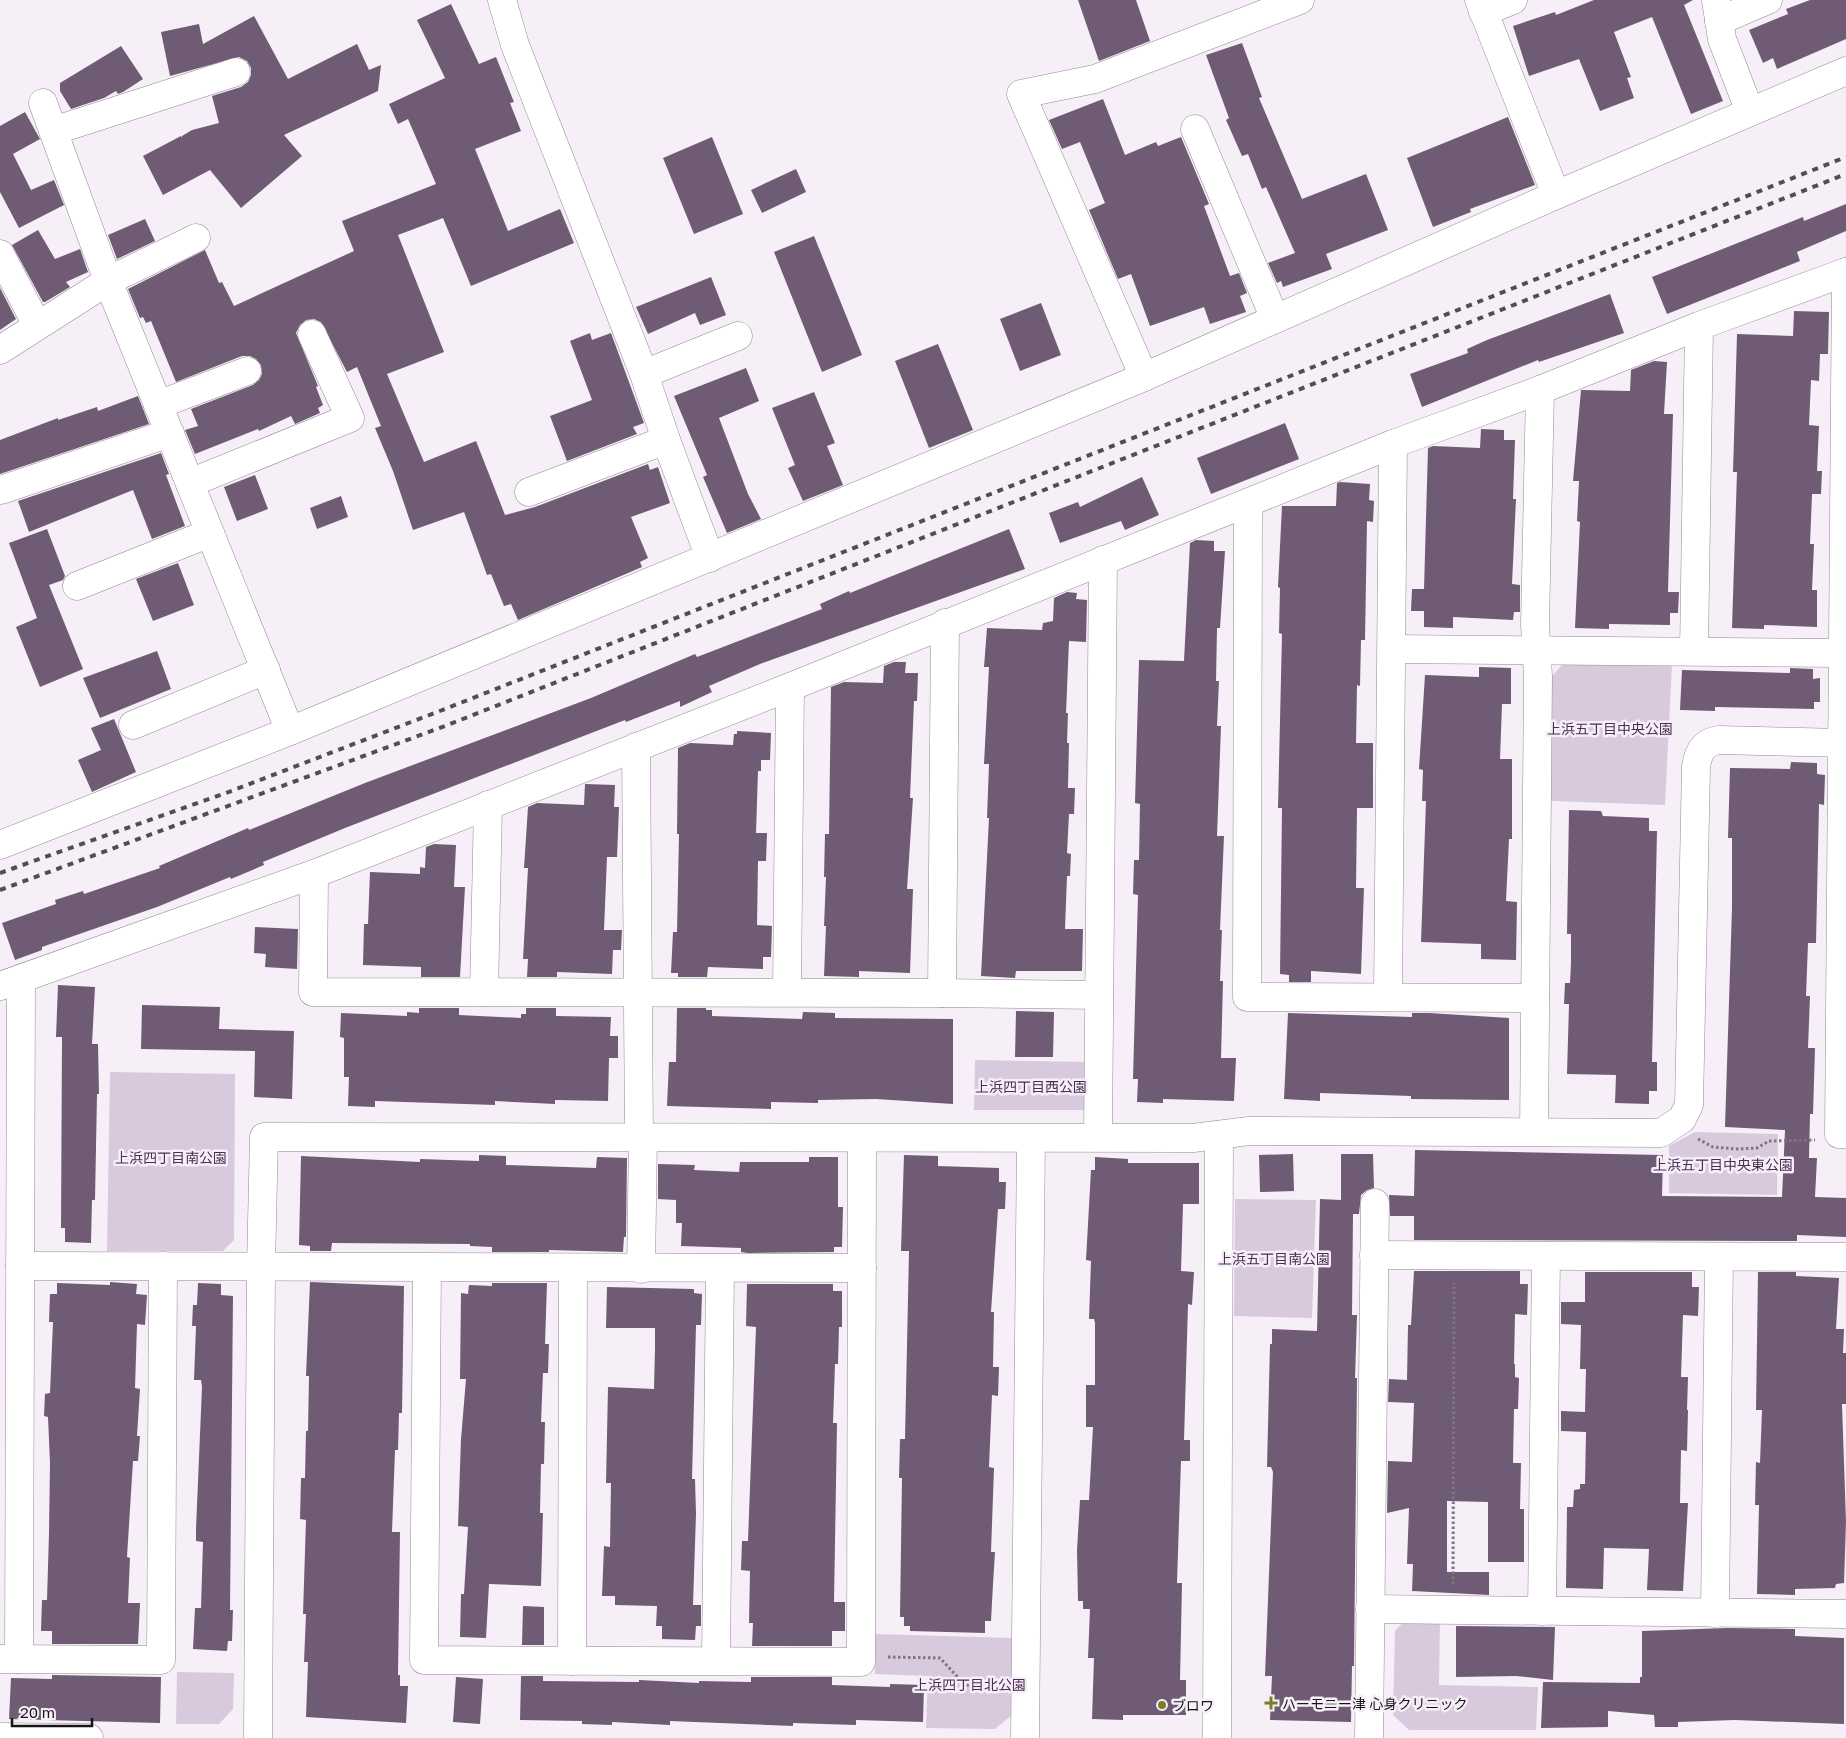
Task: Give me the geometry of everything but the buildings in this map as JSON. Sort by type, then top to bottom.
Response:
[{"type":"street","points":[[502,0],[514,45],[644,374],[666,440],[710,558]]},
{"type":"street","points":[[1144,377],[1021,94],[1095,79],[1300,0]]},
{"type":"street","points":[[1513,0],[1481,6],[1556,195]]},
{"type":"street","points":[[1750,112],[1722,39],[1717,10],[1768,0]]},
{"type":"street","points":[[0,844],[290,731],[1144,377],[1556,195],[1846,71]]},
{"type":"street","points":[[53,131],[236,72]]},
{"type":"street","points":[[43,103],[108,281],[290,731]]},
{"type":"street","points":[[1195,129],[1274,319]]},
{"type":"street","points":[[0,350],[108,281],[196,238]]},
{"type":"street","points":[[0,254],[37,325]]},
{"type":"street","points":[[163,1266],[161,1660],[9,1659],[13,1264],[10,983],[314,874],[790,687],[945,623],[1394,444],[1540,390],[1699,326],[1846,272],[1841,653],[1844,743],[1842,1134]]},
{"type":"street","points":[[1694,651],[1699,326]]},
{"type":"street","points":[[190,483],[350,418],[312,334]]},
{"type":"street","points":[[644,374],[738,336]]},
{"type":"street","points":[[158,405],[247,371]]},
{"type":"street","points":[[1534,1132],[1540,390]]},
{"type":"street","points":[[1,490],[170,433]]},
{"type":"street","points":[[529,492],[666,440]]},
{"type":"street","points":[[1388,997],[1394,444]]},
{"type":"street","points":[[1248,503],[1247,997],[1535,998]]},
{"type":"street","points":[[77,586],[210,533]]},
{"type":"street","points":[[1098,1137],[1103,560]]},
{"type":"street","points":[[942,993],[945,623]]},
{"type":"street","points":[[1392,649],[1841,653]]},
{"type":"street","points":[[133,725],[266,670]]},
{"type":"street","points":[[787,992],[790,687]]},
{"type":"street","points":[[258,1738],[261,1266],[264,1137],[1193,1138],[1249,1131],[1661,1133],[1679,1121],[1689,1105],[1696,767],[1698,754],[1710,742],[1719,740],[1844,743]]},
{"type":"street","points":[[636,747],[637,994],[642,1269]]},
{"type":"street","points":[[484,992],[488,805]]},
{"type":"street","points":[[314,874],[313,992],[637,994],[787,992],[1099,996]]},
{"type":"street","points":[[1217,1738],[1219,1135]]},
{"type":"street","points":[[427,1268],[424,1660],[861,1662],[862,1138]]},
{"type":"street","points":[[1025,1738],[1031,1138]]},
{"type":"street","points":[[1369,1738],[1375,1202]]},
{"type":"street","points":[[1374,1255],[1846,1257]]},
{"type":"street","points":[[1542,1611],[1546,1256]]},
{"type":"street","points":[[1715,1612],[1719,1257]]},
{"type":"street","points":[[13,1264],[573,1269],[862,1268]]},
{"type":"street","points":[[572,1661],[573,1269]]},
{"type":"street","points":[[716,1660],[720,1269]]},
{"type":"street","points":[[1370,1609],[1846,1614]]},
{"type":"street","points":[[0,1737],[89,1738]]},
{"type":"path","points":[[1679,1121],[1702,1143],[1713,1147],[1757,1148],[1769,1141],[1827,1140],[1842,1134]]},
{"type":"path","points":[[1452,1610],[1455,1255]]},
{"type":"path","points":[[861,1657],[940,1658],[965,1685],[1026,1687]]},
{"type":"green space","name":"上浜五丁目中央公園","points":[[1564,663],[1672,664],[1665,805],[1551,801],[1552,676]]},
{"type":"green space","name":"上浜四丁目西公園","points":[[975,1060],[1090,1062],[1086,1110],[974,1110]]},
{"type":"green space","name":"上浜四丁目南公園","points":[[110,1072],[235,1074],[234,1240],[223,1251],[107,1251]]},
{"type":"green space","name":"上浜五丁目中央東公園","points":[[1695,1132],[1778,1134],[1777,1195],[1669,1193],[1669,1146]]},
{"type":"green space","name":"上浜五丁目南公園","points":[[1235,1199],[1316,1200],[1312,1318],[1234,1316]]},
{"type":"green space","points":[[1407,1618],[1440,1618],[1439,1685],[1538,1687],[1536,1730],[1409,1730],[1393,1715],[1395,1631]]},
{"type":"green space","name":"上浜四丁目北公園","points":[[874,1634],[1013,1638],[1012,1715],[995,1729],[926,1728],[928,1676],[875,1674]]},
{"type":"green space","points":[[177,1672],[234,1673],[233,1709],[219,1724],[176,1724]]},
{"type":"railway","points":[[0,873],[226,793],[445,709],[1846,157]]},
{"type":"railway","points":[[0,890],[445,726],[1846,174]]},
{"type":"place","name":"ハーモニー津 心身クリニック","points":[[1271,1703]]},
{"type":"place","name":"ブロワ","points":[[1162,1705]]}]
